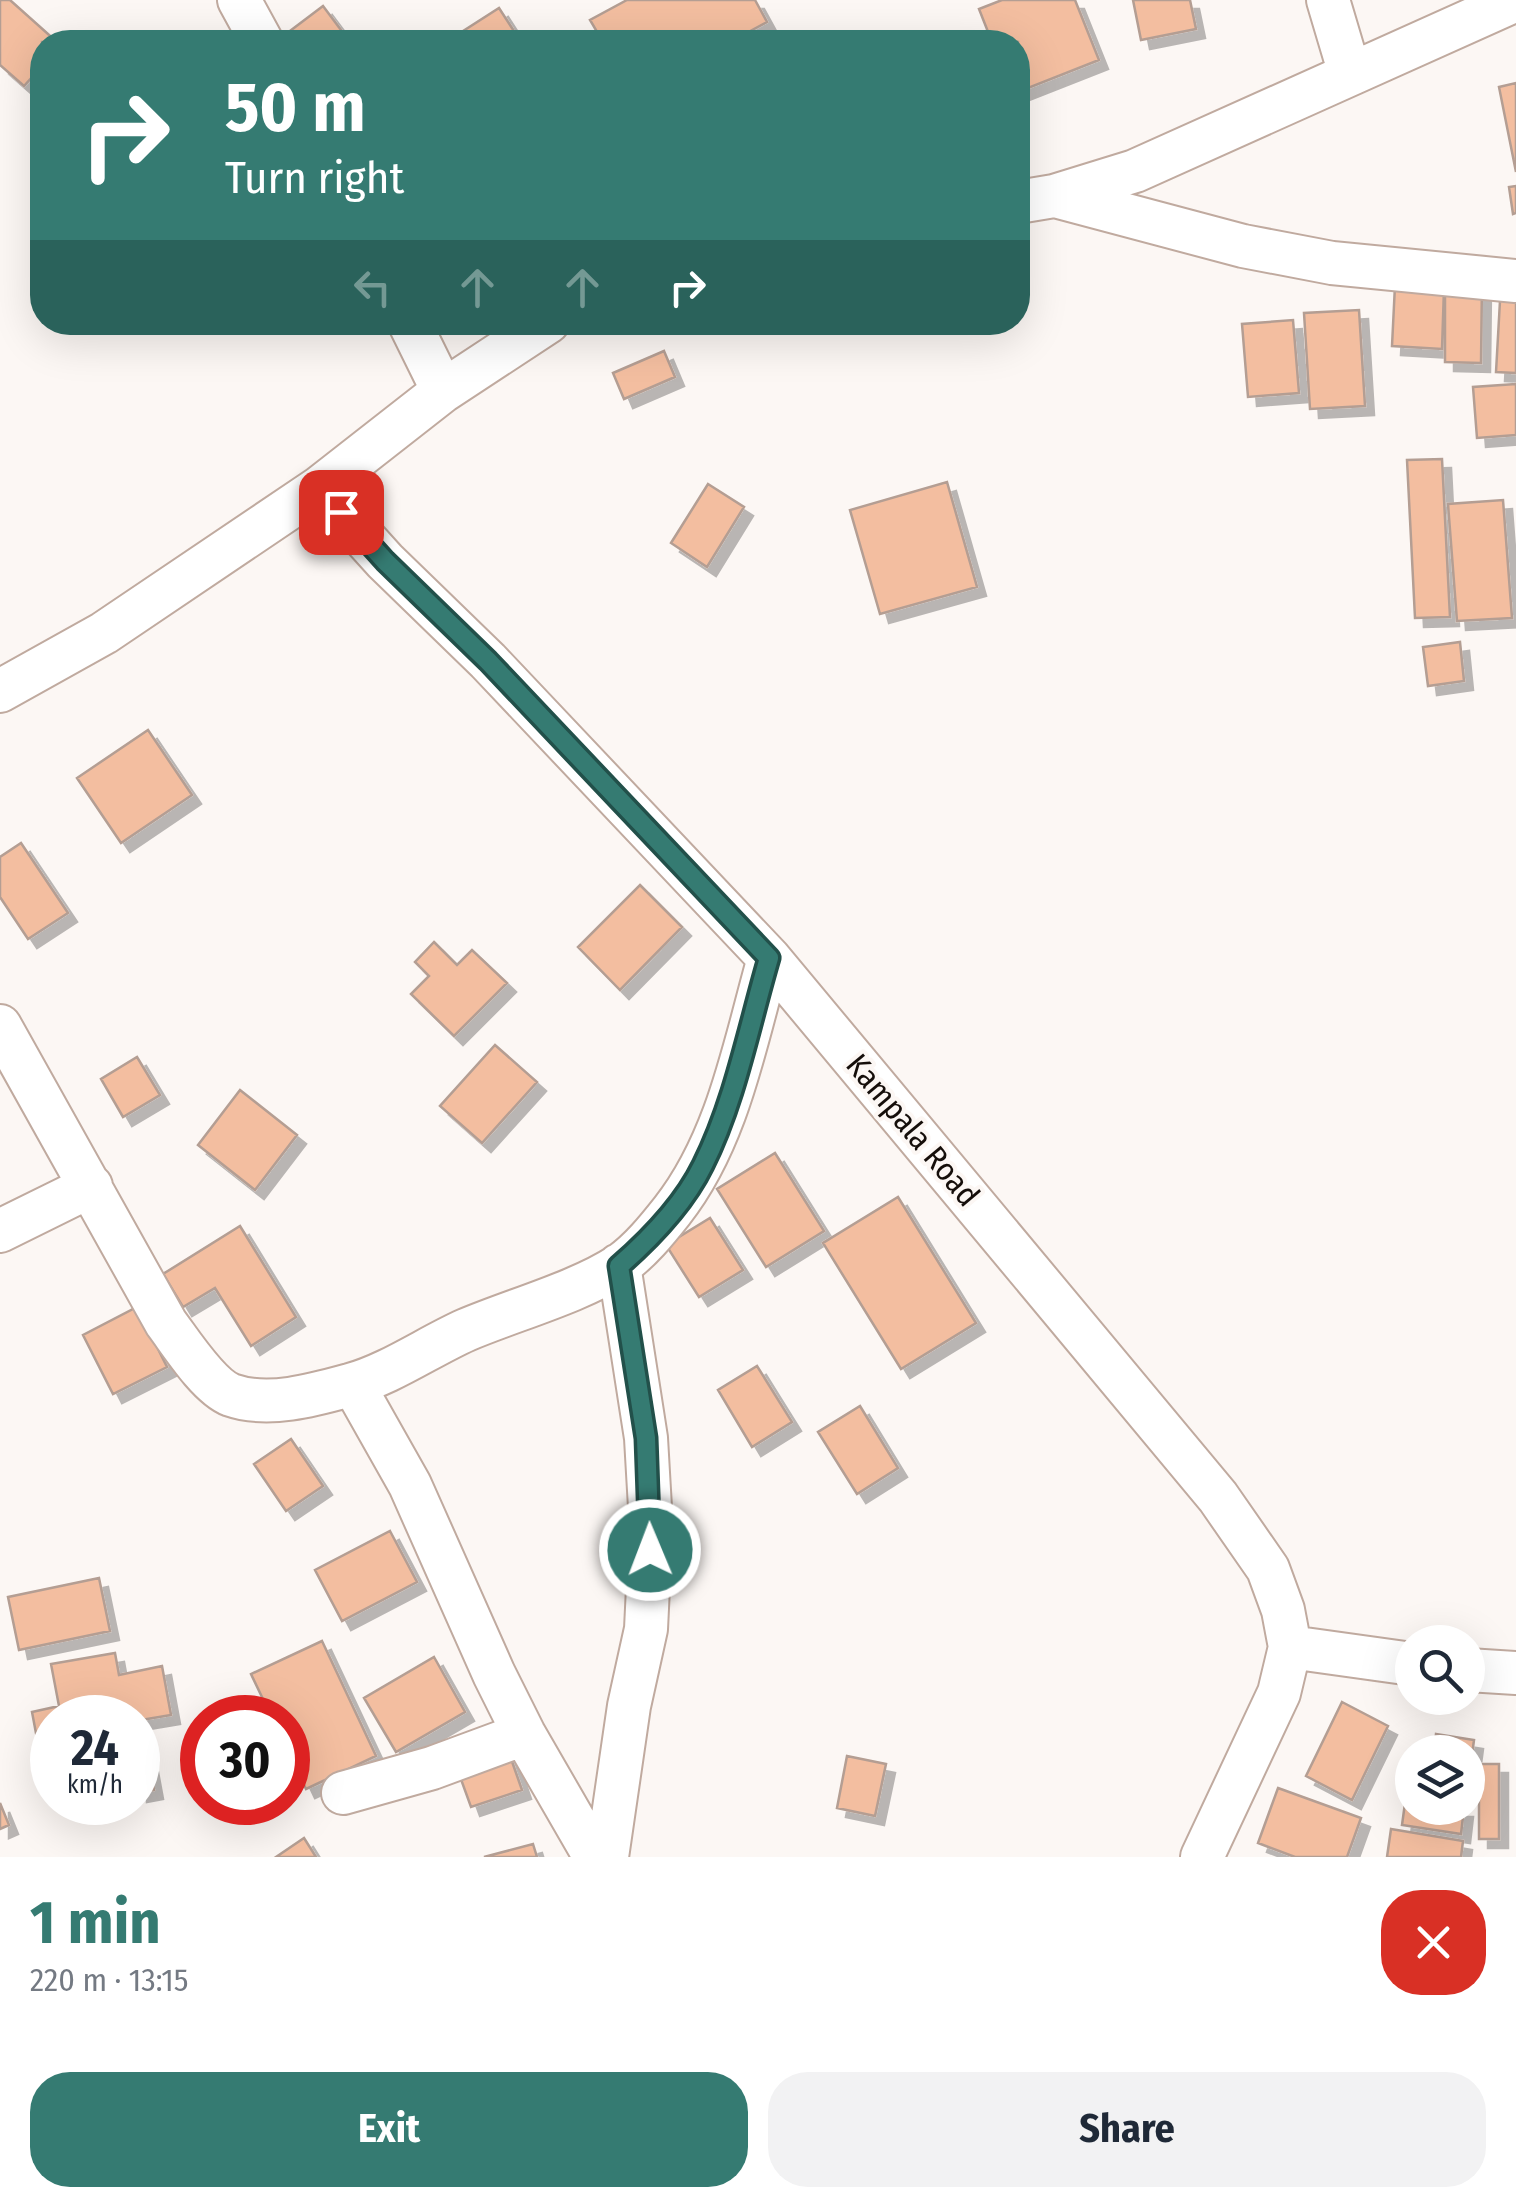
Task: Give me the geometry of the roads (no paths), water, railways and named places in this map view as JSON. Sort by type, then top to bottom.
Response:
[{"type":"street","points":[[240,0],[256,30]]},
{"type":"street","points":[[1328,0],[1350,74]]},
{"type":"street","points":[[1036,199],[1134,171],[1516,0]]},
{"type":"street","points":[[1036,199],[1332,263],[1516,282]]},
{"type":"street","points":[[415,335],[443,391]]},
{"type":"street","points":[[0,691],[104,633],[319,488],[443,391],[528,335]]},
{"type":"street","name":"Kampala Road","points":[[319,488],[769,958],[1218,1497],[1268,1569],[1284,1610],[1290,1647],[1279,1693],[1202,1857]]},
{"type":"street","points":[[0,1026],[166,1322],[199,1366],[227,1394],[257,1401],[286,1399],[354,1384],[464,1331],[619,1266],[644,1244],[674,1210],[703,1166],[728,1104],[769,958]]},
{"type":"street","points":[[0,1231],[91,1186]]},
{"type":"street","points":[[607,1857],[629,1706],[646,1629],[651,1525],[646,1438],[619,1266]]},
{"type":"street","points":[[354,1384],[410,1485],[524,1734],[596,1857]]},
{"type":"street","points":[[1290,1647],[1395,1662]]},
{"type":"street","points":[[1485,1671],[1516,1673]]},
{"type":"street","points":[[344,1793],[432,1768],[524,1734]]}]
